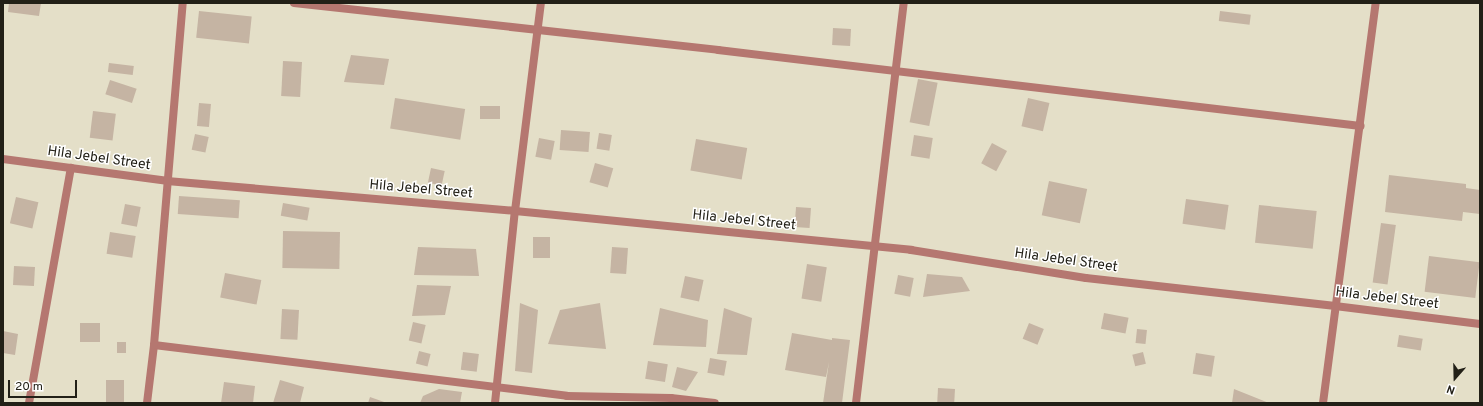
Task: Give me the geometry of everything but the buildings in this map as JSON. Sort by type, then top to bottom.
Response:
[{"type":"street","points":[[147,403],[154,346],[183,3]]},
{"type":"street","points":[[294,3],[538,29],[1361,126]]},
{"type":"street","points":[[495,403],[515,211],[541,3]]},
{"type":"street","points":[[856,403],[904,3]]},
{"type":"street","points":[[1323,403],[1335,306],[1361,126],[1376,3]]},
{"type":"street","name":"Hila Jebel Street","points":[[3,159],[167,181],[515,211],[911,250],[1086,278],[1480,324]]},
{"type":"street","points":[[29,403],[71,168]]},
{"type":"street","points":[[154,346],[566,396],[671,398],[715,403]]}]
